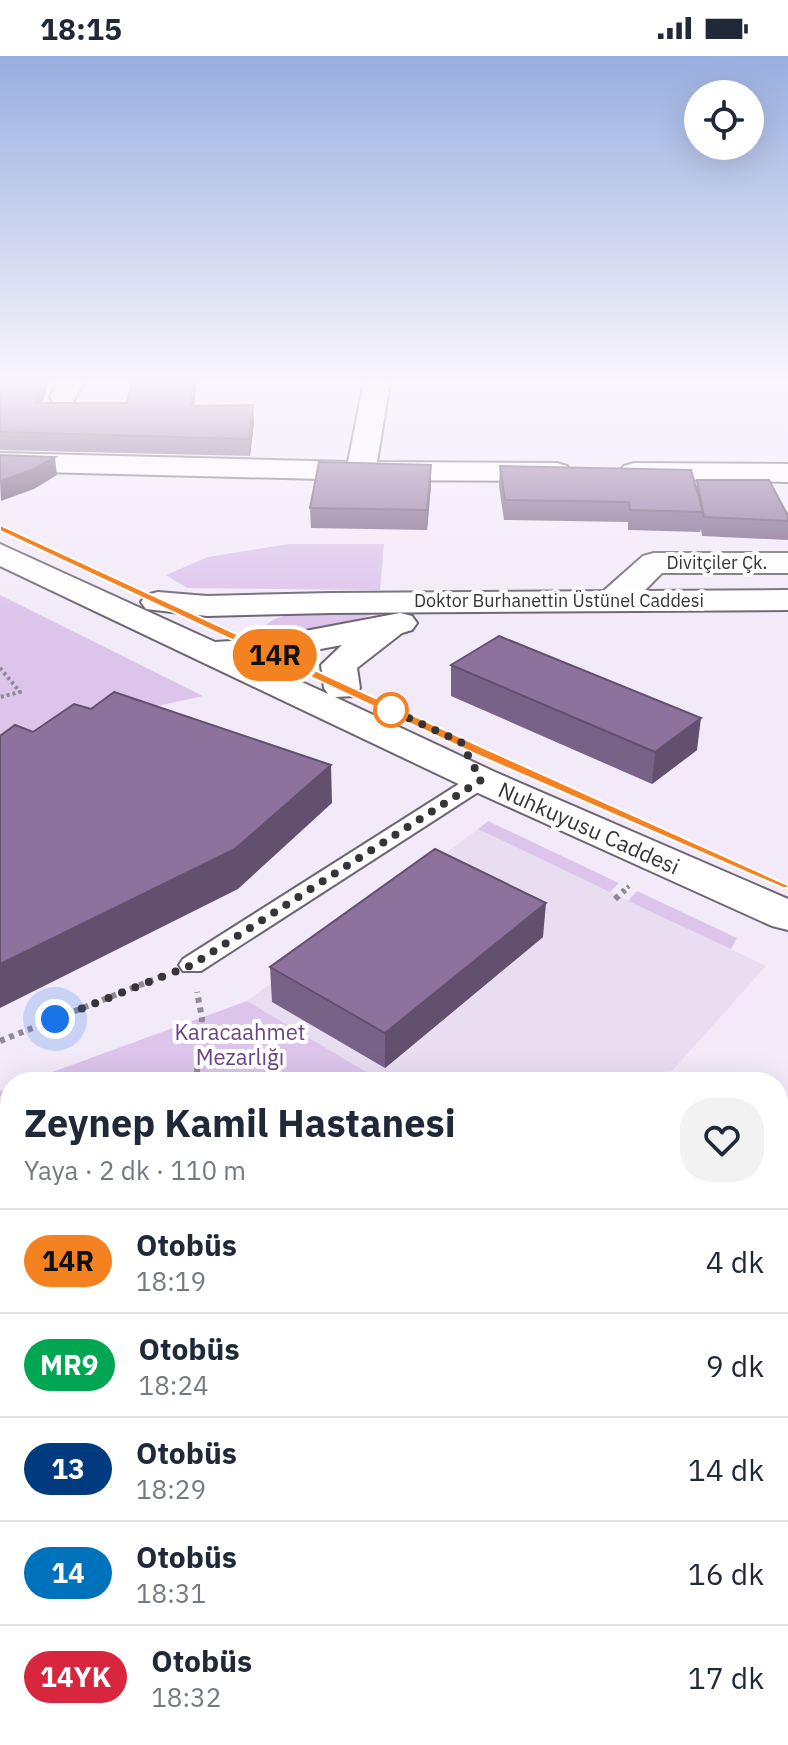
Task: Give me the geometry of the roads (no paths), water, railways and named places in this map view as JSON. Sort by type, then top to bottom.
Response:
[{"type":"main road","points":[[361,471],[363,461]]},
{"type":"main road","points":[[0,462],[361,471],[582,472]]},
{"type":"main road","points":[[614,472],[788,473]]},
{"type":"main road","points":[[0,528],[158,602],[240,653],[342,688],[788,885]]},
{"type":"main road","name":"Nuhkuyusu Caddesi","points":[[0,554],[240,653],[481,780],[788,916]]},
{"type":"main road","name":"Divitçiler Çk.","points":[[612,601],[654,563],[788,563]]},
{"type":"main road","name":"Doktor Burhanettin Üstünel Caddesi","points":[[331,603],[788,600]]},
{"type":"main road","points":[[158,602],[207,606],[331,603]]},
{"type":"main road","points":[[240,653],[251,621],[277,611],[331,603]]},
{"type":"main road","name":"Doktor Burhanettin Üstünel Caddesi","points":[[240,653],[443,617],[788,615]]},
{"type":"main road","points":[[342,688],[339,665],[368,641],[400,623]]},
{"type":"main road","points":[[461,742],[481,780],[547,779]]},
{"type":"lane","points":[[192,965],[481,780]]},
{"type":"park label","name":"Karacaahmet Mezarlığı","points":[[240,1044]]}]
